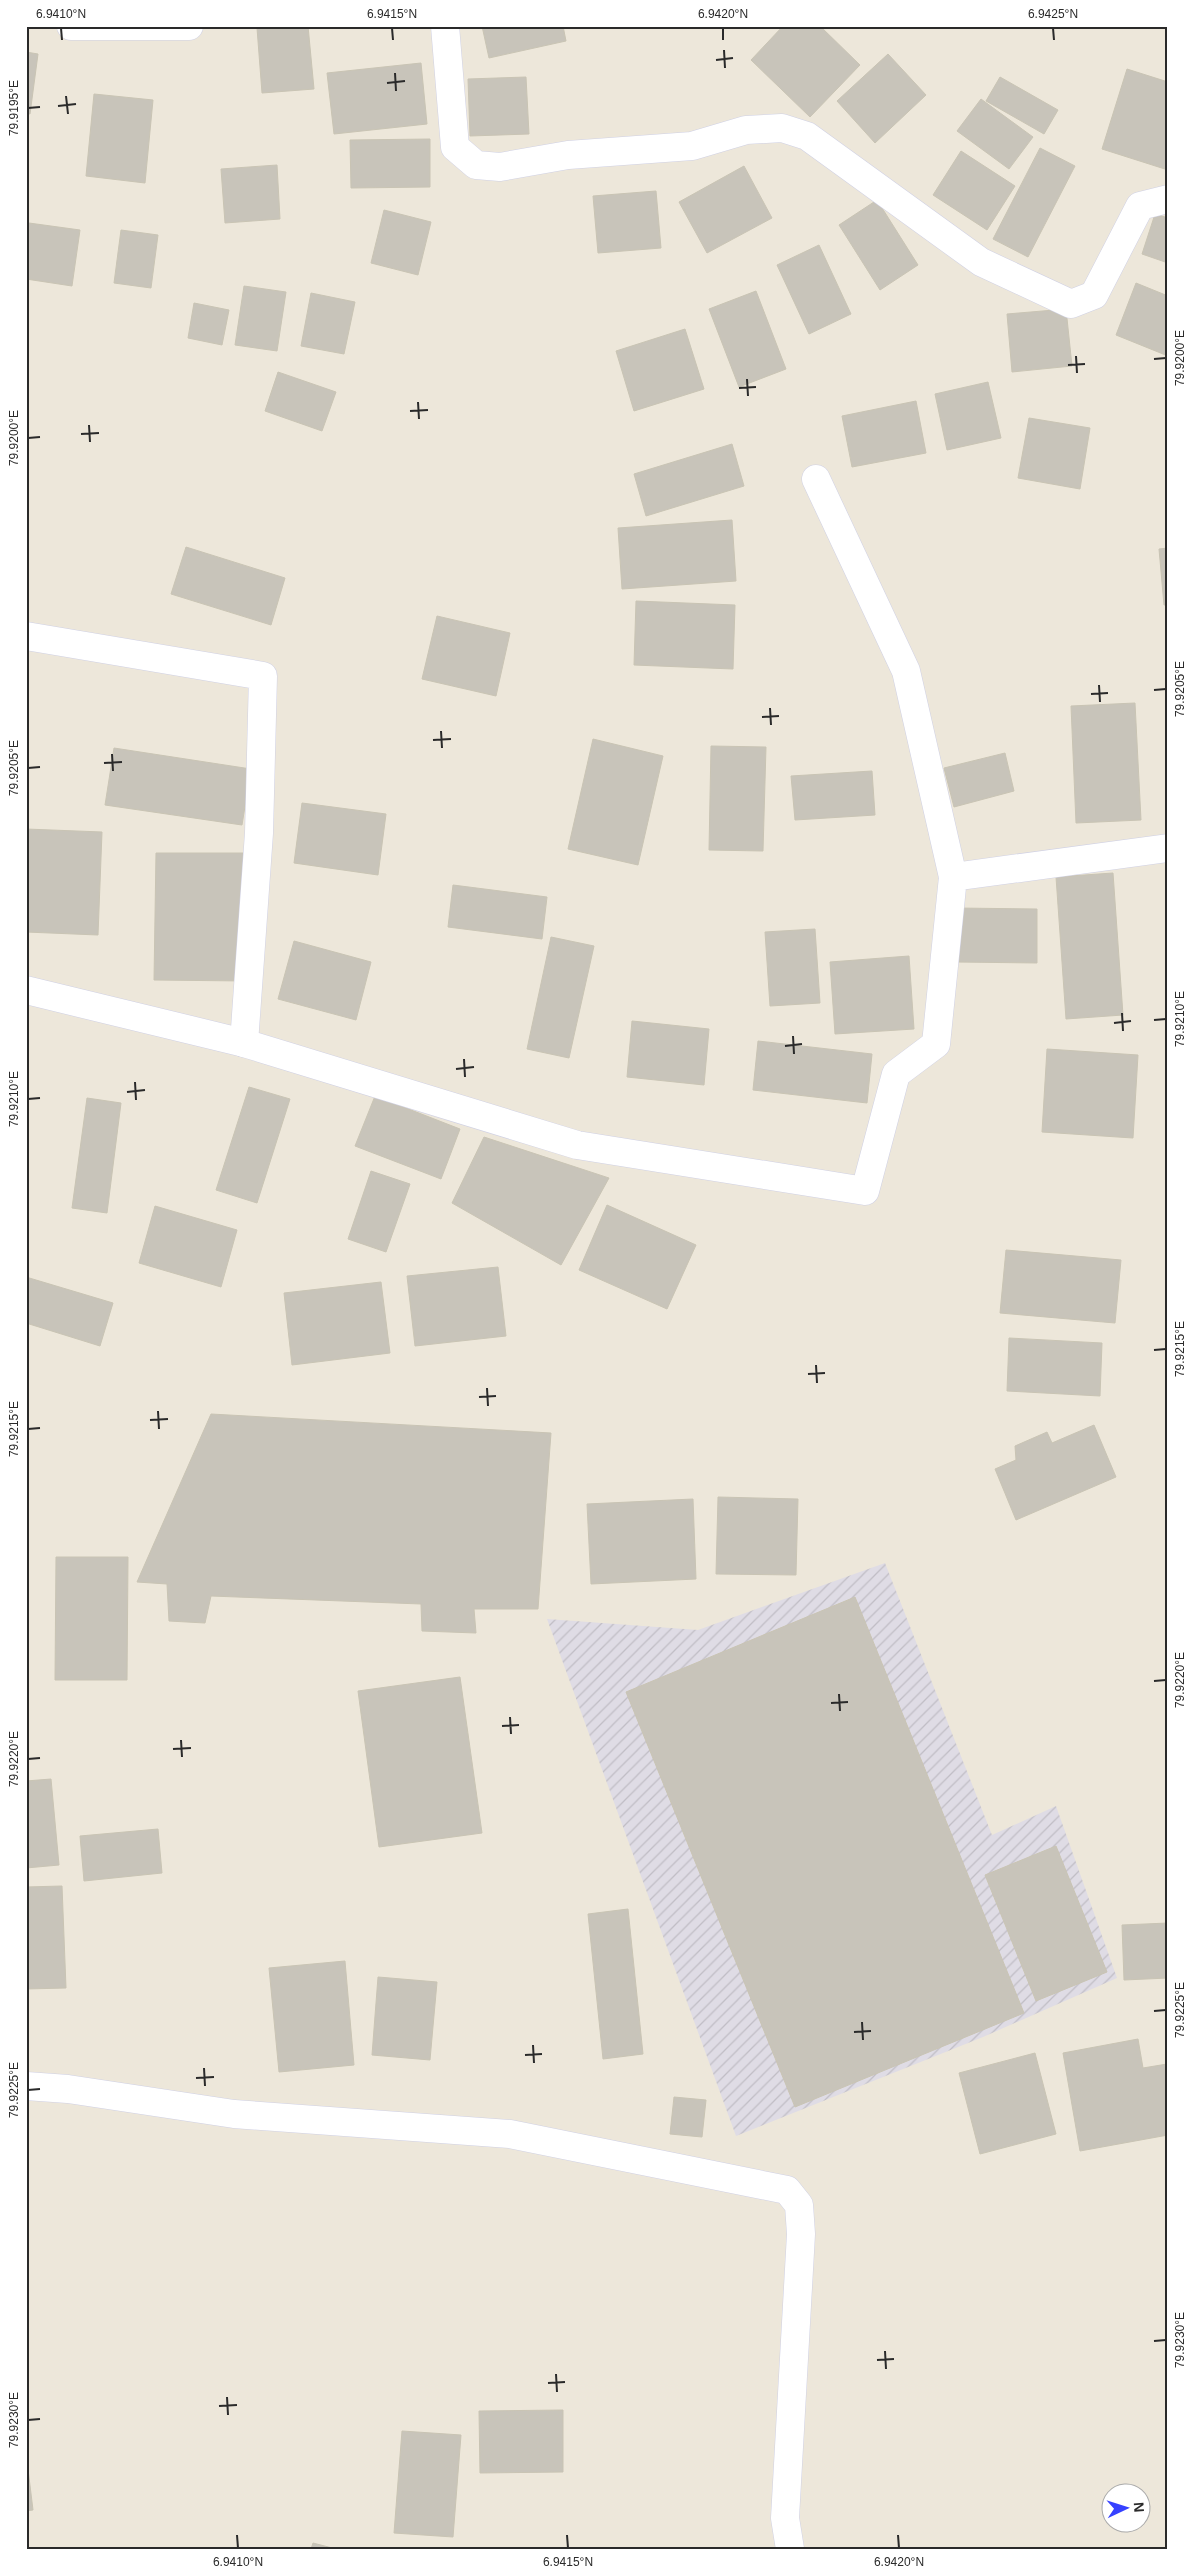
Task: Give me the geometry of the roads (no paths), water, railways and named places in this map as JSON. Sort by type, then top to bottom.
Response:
[{"type":"street","points":[[71,26],[189,26]]},
{"type":"street","points":[[445,26],[454,147],[476,165],[500,167],[568,154],[692,146],[746,130],[782,128],[808,136],[981,262],[1071,304],[1094,295],[1140,206],[1168,199]]},
{"type":"street","points":[[26,990],[244,1043],[577,1146],[865,1191],[896,1074],[936,1044],[952,877],[906,671],[816,479]]},
{"type":"street","points":[[26,636],[263,676],[259,833],[244,1043]]},
{"type":"street","points":[[952,877],[1168,848]]},
{"type":"street","points":[[26,2086],[68,2089],[234,2114],[510,2134],[787,2190],[800,2205],[802,2234],[785,2518],[790,2549]]}]
